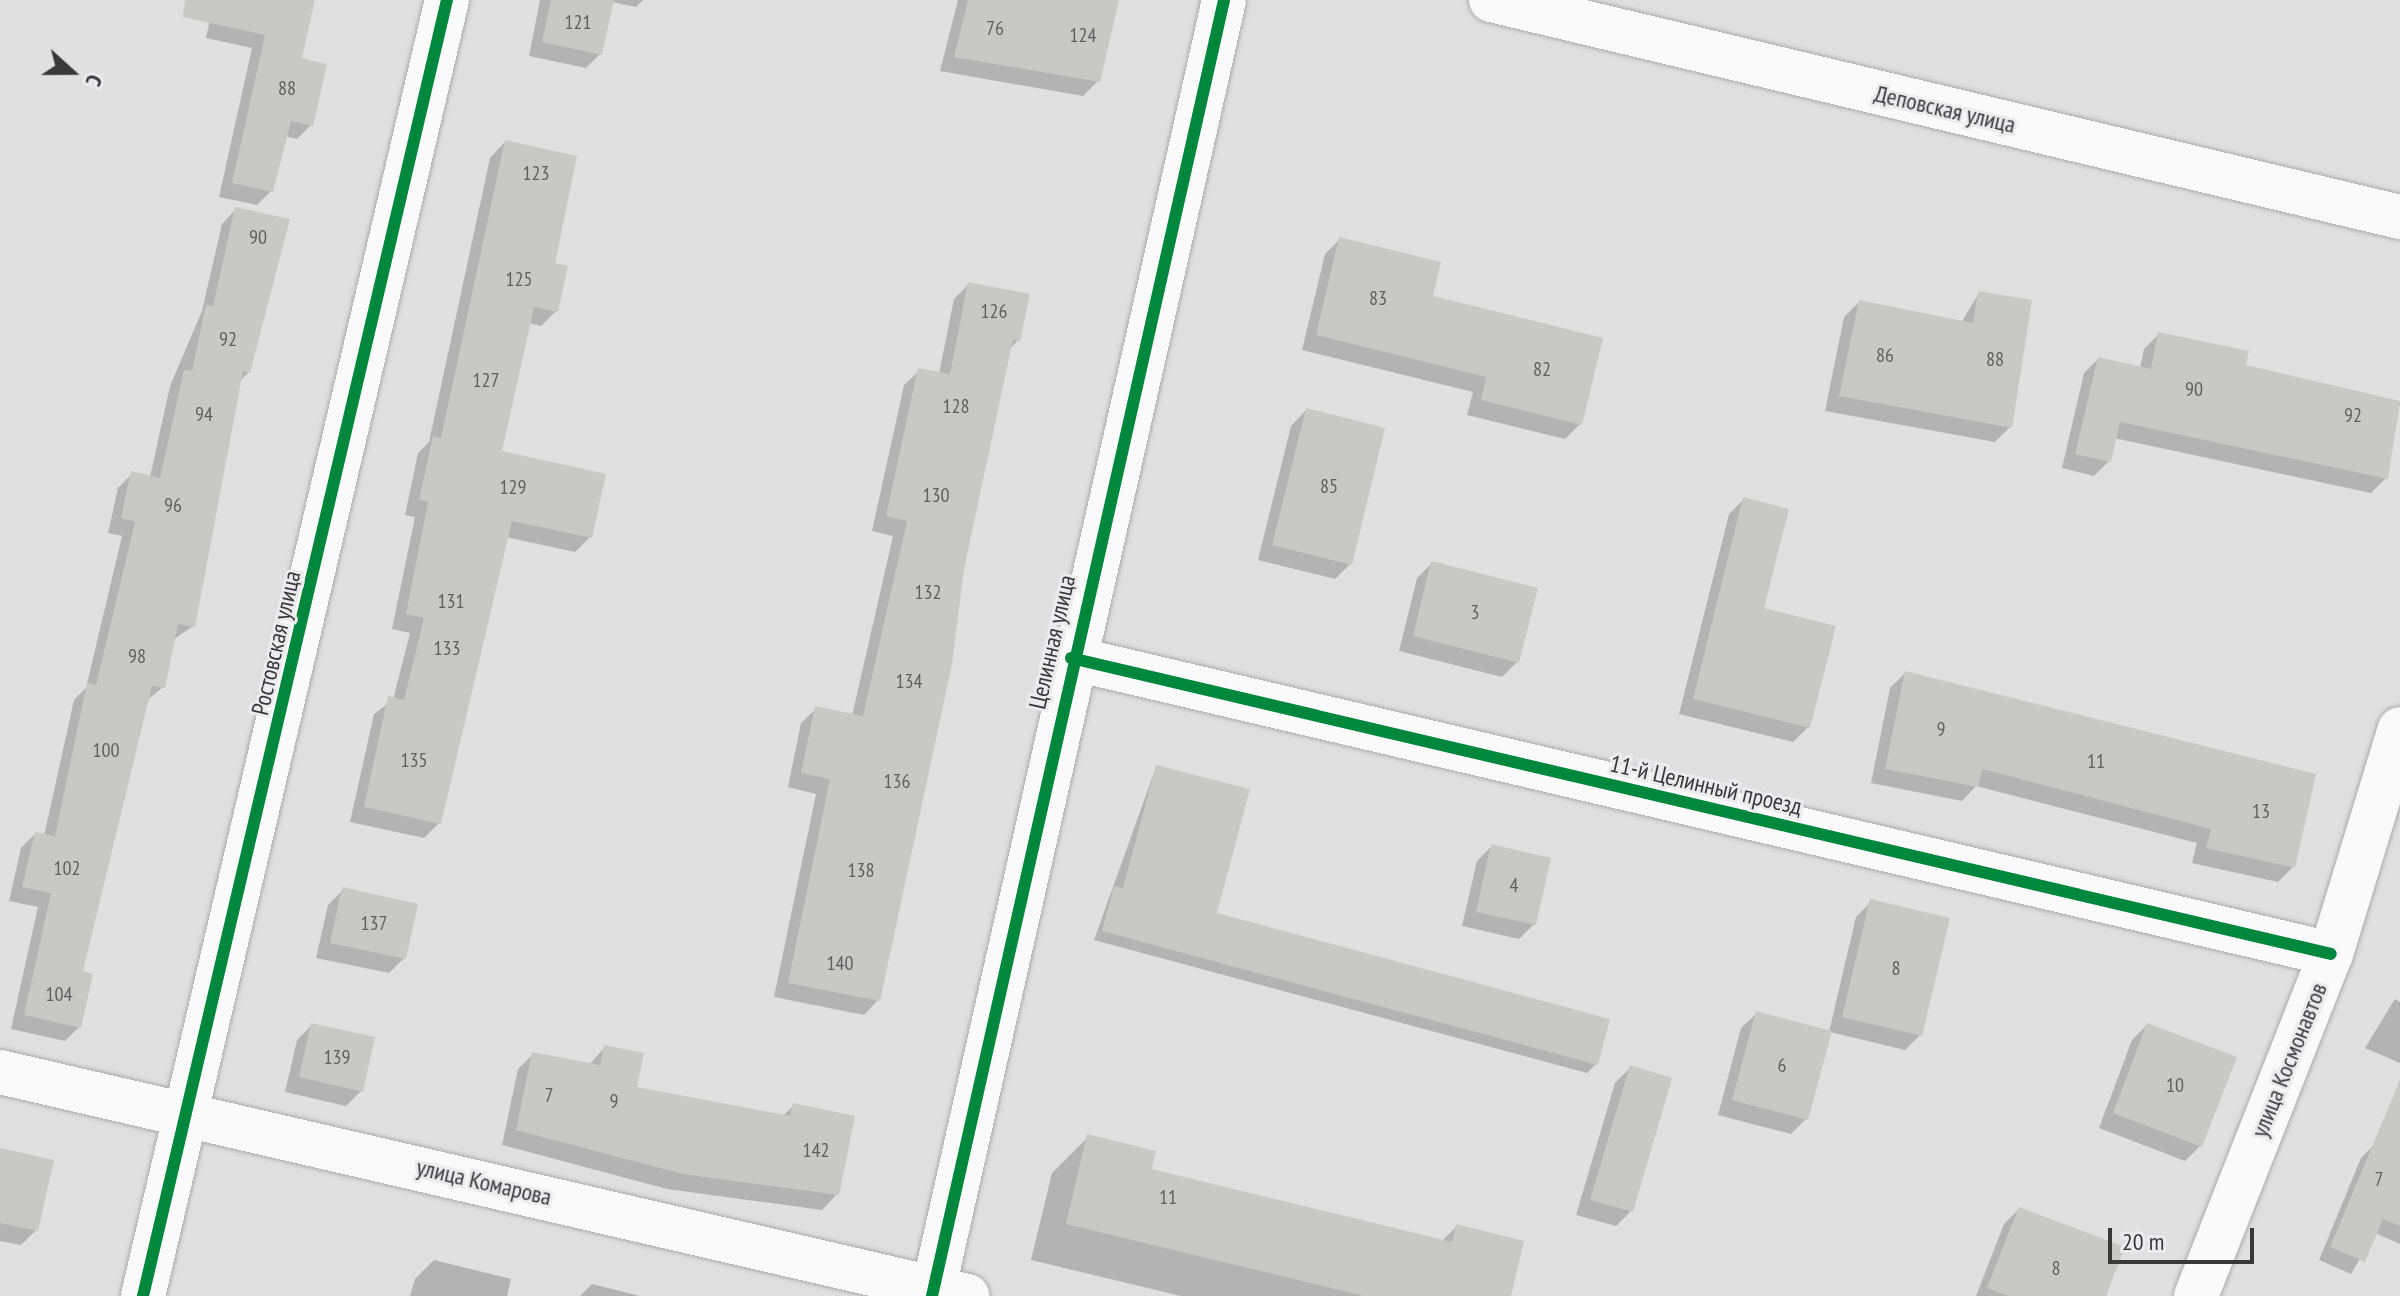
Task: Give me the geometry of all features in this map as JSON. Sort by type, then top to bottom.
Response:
[{"type":"street","name":"Ростовская улица","points":[[143,1296],[190,1112],[447,0]]},
{"type":"street","name":"Целинная улица","points":[[944,1293],[1071,658],[1224,0]]},
{"type":"street","name":"Деповская улица","points":[[1491,0],[2400,217]]},
{"type":"street","name":"11-й Целинный проезд","points":[[1071,658],[2331,954]]},
{"type":"street","name":"улица Космонавтов","points":[[2196,1296],[2331,954],[2400,729]]},
{"type":"street","name":"улица Комарова","points":[[0,1072],[190,1112],[944,1293]]},
{"type":"building","points":[[185,0],[315,0],[302,58],[327,64],[313,126],[291,121],[273,192],[232,183],[265,35],[183,17]]},
{"type":"building","points":[[551,0],[614,0],[602,55],[542,42]]},
{"type":"building","points":[[968,0],[1119,0],[1100,82],[954,57]]},
{"type":"building","points":[[505,140],[577,156],[555,263],[568,266],[558,312],[534,307],[502,451],[606,474],[592,538],[512,521],[441,824],[364,807],[388,696],[404,700],[424,618],[406,614],[428,502],[419,500],[433,436],[441,438]]},
{"type":"building","points":[[235,207],[290,219],[250,373],[243,371],[195,627],[178,624],[165,688],[152,686],[83,971],[93,974],[81,1028],[24,1015],[51,893],[22,887],[35,832],[55,836],[87,683],[96,685],[135,522],[121,518],[131,471],[160,478],[184,370],[192,371],[206,305],[213,306]]},
{"type":"building","points":[[1339,237],[1441,262],[1433,296],[1603,338],[1582,425],[1481,400],[1486,377],[1316,335]]},
{"type":"building","points":[[968,282],[1030,294],[1020,341],[1013,340],[964,569],[952,664],[880,1001],[788,983],[830,779],[801,773],[815,706],[863,716],[907,521],[886,516],[918,368],[950,374]]},
{"type":"building","points":[[1978,291],[2032,300],[2012,428],[1839,396],[1859,300],[1973,323]]},
{"type":"building","points":[[2158,332],[2249,351],[2246,365],[2400,401],[2388,479],[2120,422],[2111,462],[2075,454],[2098,357],[2151,369]]},
{"type":"building","points":[[1306,408],[1385,428],[1352,565],[1272,545]]},
{"type":"building","points":[[1743,497],[1789,509],[1764,608],[1836,626],[1810,728],[1693,699]]},
{"type":"building","points":[[1431,561],[1538,588],[1519,663],[1413,636]]},
{"type":"building","points":[[1905,671],[2316,774],[2295,868],[2206,848],[2211,829],[1982,769],[1978,787],[1885,769]]},
{"type":"building","points":[[1156,765],[1250,789],[1217,913],[1610,1019],[1598,1065],[1102,931],[1114,886],[1123,888]]},
{"type":"building","points":[[1491,844],[1551,858],[1536,925],[1476,912]]},
{"type":"building","points":[[342,887],[418,904],[406,959],[330,943]]},
{"type":"building","points":[[1870,899],[1950,918],[1922,1036],[1842,1017]]},
{"type":"building","points":[[1756,1011],[1832,1031],[1808,1120],[1732,1100]]},
{"type":"building","points":[[311,1023],[375,1037],[363,1092],[299,1077]]},
{"type":"building","points":[[2147,1023],[2237,1057],[2202,1147],[2113,1113]]},
{"type":"building","points":[[604,1045],[644,1053],[637,1087],[790,1116],[793,1103],[855,1116],[839,1195],[683,1174],[516,1130],[532,1052],[600,1065]]},
{"type":"building","points":[[1630,1065],[1672,1078],[1633,1212],[1590,1200]]},
{"type":"building","points":[[2400,1080],[2400,1226],[2383,1219],[2365,1262],[2330,1247]]},
{"type":"building","points":[[1087,1134],[1156,1151],[1152,1169],[1452,1242],[1456,1224],[1524,1241],[1511,1296],[1364,1296],[1066,1224]]},
{"type":"building","points":[[0,1148],[54,1160],[38,1231],[0,1223]]},
{"type":"building","points":[[2019,1207],[2125,1247],[2106,1296],[2009,1296],[1987,1288]]},
{"type":"cycle path","points":[[143,1296],[447,0]]},
{"type":"cycle path","points":[[932,1296],[1224,0]]},
{"type":"cycle path","points":[[1071,658],[2331,954]]}]
